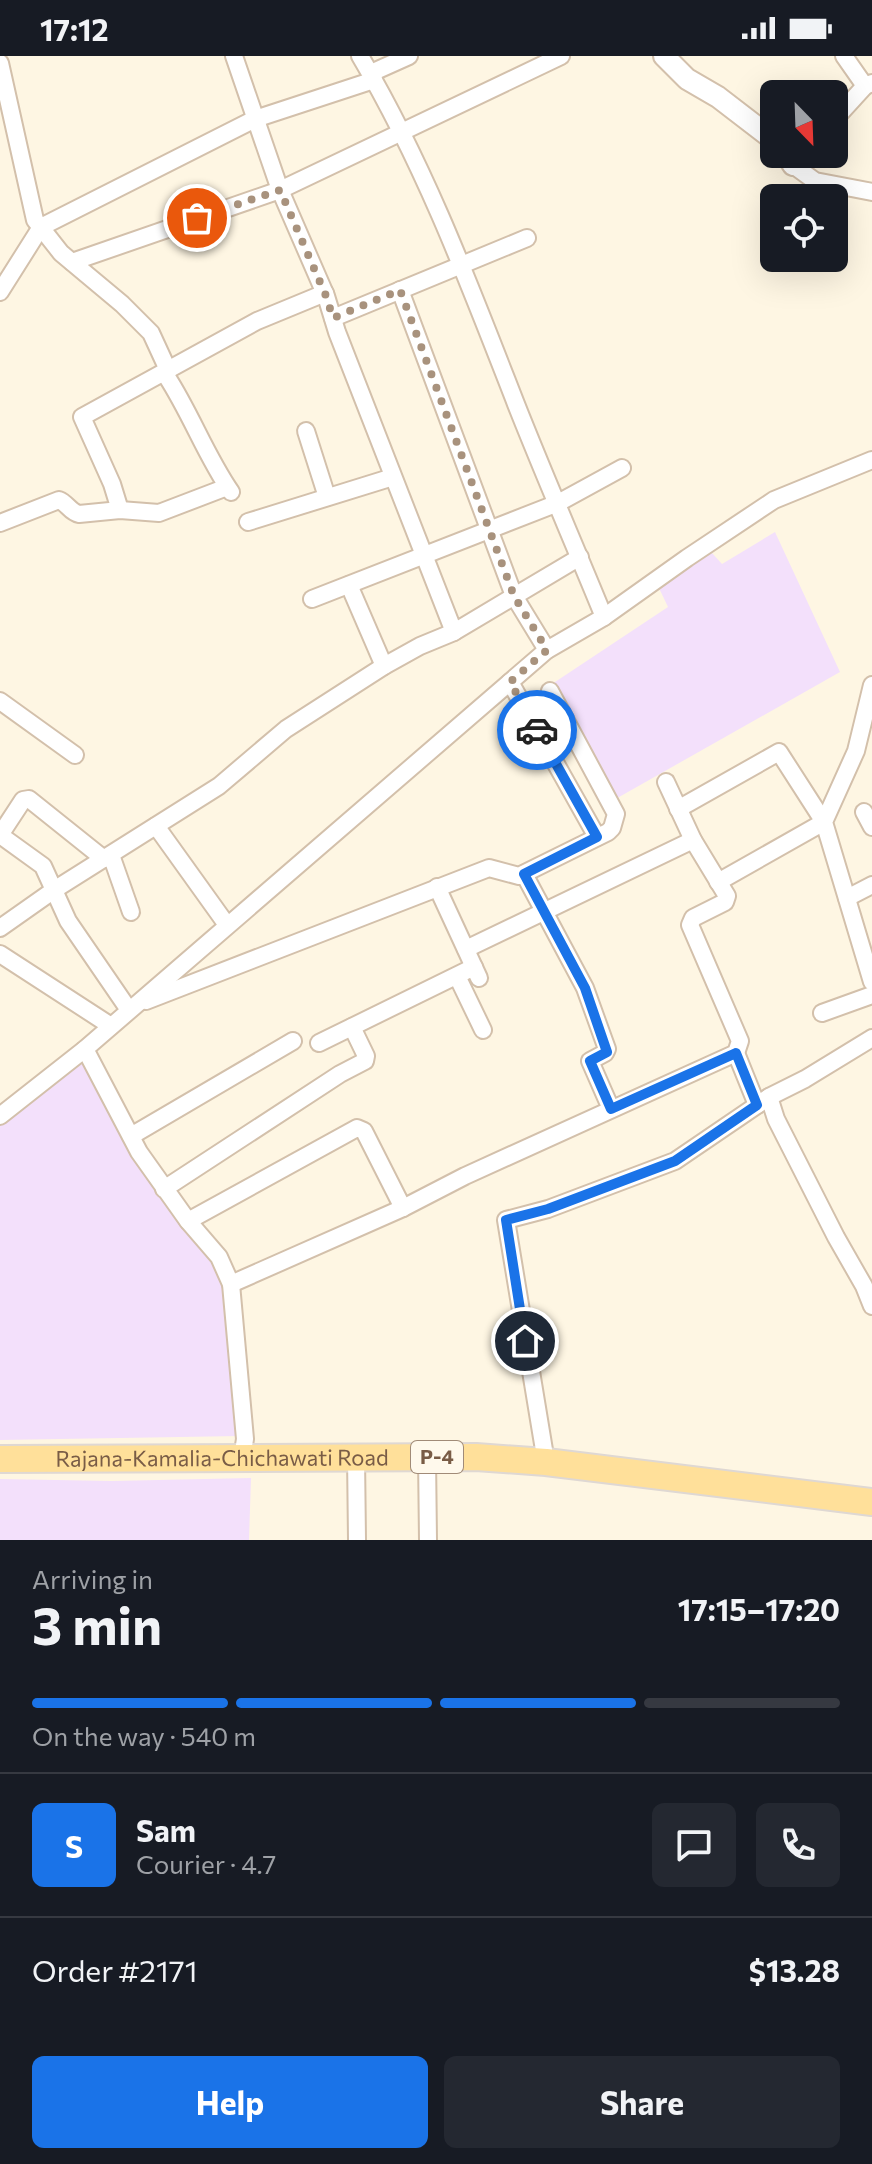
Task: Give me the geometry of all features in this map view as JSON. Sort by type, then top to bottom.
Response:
[{"type":"main road","name":"Rajana-Kamalia-Chichawati Road","points":[[0,1459],[356,1456],[546,1462],[872,1502]]},
{"type":"street","points":[[234,56],[280,190],[325,293],[454,632]]},
{"type":"street","points":[[360,56],[402,132],[462,265],[604,617]]},
{"type":"street","points":[[0,292],[41,227],[255,119],[372,77],[409,56]]},
{"type":"street","points":[[72,262],[280,190],[561,56]]},
{"type":"street","points":[[664,56],[687,79],[718,97],[760,129]]},
{"type":"street","points":[[844,56],[868,85],[848,106]]},
{"type":"street","points":[[0,63],[35,220],[61,253],[122,304],[151,333],[168,370],[167,377],[189,412],[215,468],[229,490],[159,513],[120,510],[79,514],[73,513],[59,500],[0,523]]},
{"type":"street","points":[[803,168],[815,181],[872,192]]},
{"type":"street","points":[[333,318],[527,238]]},
{"type":"street","points":[[400,290],[514,596],[547,650]]},
{"type":"street","points":[[120,510],[112,484],[82,417],[257,321],[325,293]]},
{"type":"street","points":[[306,431],[327,497]]},
{"type":"street","points":[[0,1116],[85,1049],[547,650],[604,617],[774,500],[872,460]]},
{"type":"street","points":[[312,599],[558,503],[622,468]]},
{"type":"street","points":[[248,522],[393,477]]},
{"type":"street","points":[[0,928],[54,890],[219,786],[286,729],[384,666],[454,632],[580,557]]},
{"type":"street","points":[[349,585],[384,666]]},
{"type":"street","points":[[510,682],[597,837]]},
{"type":"street","points":[[718,882],[824,822],[864,748],[872,685]]},
{"type":"street","points":[[131,1008],[491,867],[517,876],[524,874],[612,828],[616,814],[550,691]]},
{"type":"street","points":[[0,701],[75,755]]},
{"type":"street","points":[[678,809],[779,752],[824,822],[872,982]]},
{"type":"street","points":[[231,1284],[403,1208],[465,1176],[736,1053],[740,1041],[690,925],[693,918],[727,899],[693,840],[666,782]]},
{"type":"street","points":[[131,912],[107,857],[29,799],[23,800],[0,835],[37,859],[47,870],[74,932],[131,1008]]},
{"type":"street","points":[[156,826],[227,925]]},
{"type":"street","points":[[466,949],[693,840]]},
{"type":"street","points":[[524,874],[585,988],[607,1049],[590,1061],[611,1109]]},
{"type":"street","points":[[847,898],[872,885]]},
{"type":"street","points":[[319,1043],[457,976],[476,973],[437,887]]},
{"type":"street","points":[[0,954],[111,1026]]},
{"type":"street","points":[[457,976],[483,1030]]},
{"type":"street","points":[[822,1013],[872,995]]},
{"type":"street","points":[[164,1189],[340,1074],[365,1061],[366,1056],[352,1027]]},
{"type":"street","points":[[546,1462],[506,1220],[548,1209],[675,1161],[763,1101],[872,1038]]},
{"type":"street","points":[[131,1136],[293,1041]]},
{"type":"street","points":[[85,1049],[131,1136],[164,1189],[219,1257],[231,1284],[245,1439],[242,1458]]},
{"type":"street","points":[[736,1053],[776,1119],[872,1306]]},
{"type":"street","points":[[188,1221],[357,1128],[364,1131],[403,1208]]},
{"type":"street","points":[[356,1456],[357,1540]]},
{"type":"street","points":[[427,1457],[428,1540]]},
{"type":"shaded area","points":[[775,532],[840,672],[612,801],[552,684],[668,607],[658,586],[671,577],[712,553],[722,564]]},
{"type":"shaded area","points":[[84,1056],[213,1259],[225,1288],[240,1436],[0,1440],[0,1121]]},
{"type":"shaded area","points":[[251,1478],[249,1540],[0,1540],[0,1479],[112,1481]]},
{"type":"way so far","points":[[197,218],[280,190],[333,318],[400,290],[514,596],[547,650],[510,682],[537,730]]},
{"type":"route","points":[[525,1341],[506,1220],[548,1209],[675,1161],[757,1105],[736,1053],[611,1109],[590,1061],[607,1052],[607,1049],[585,988],[524,874],[597,837],[537,730]]}]
